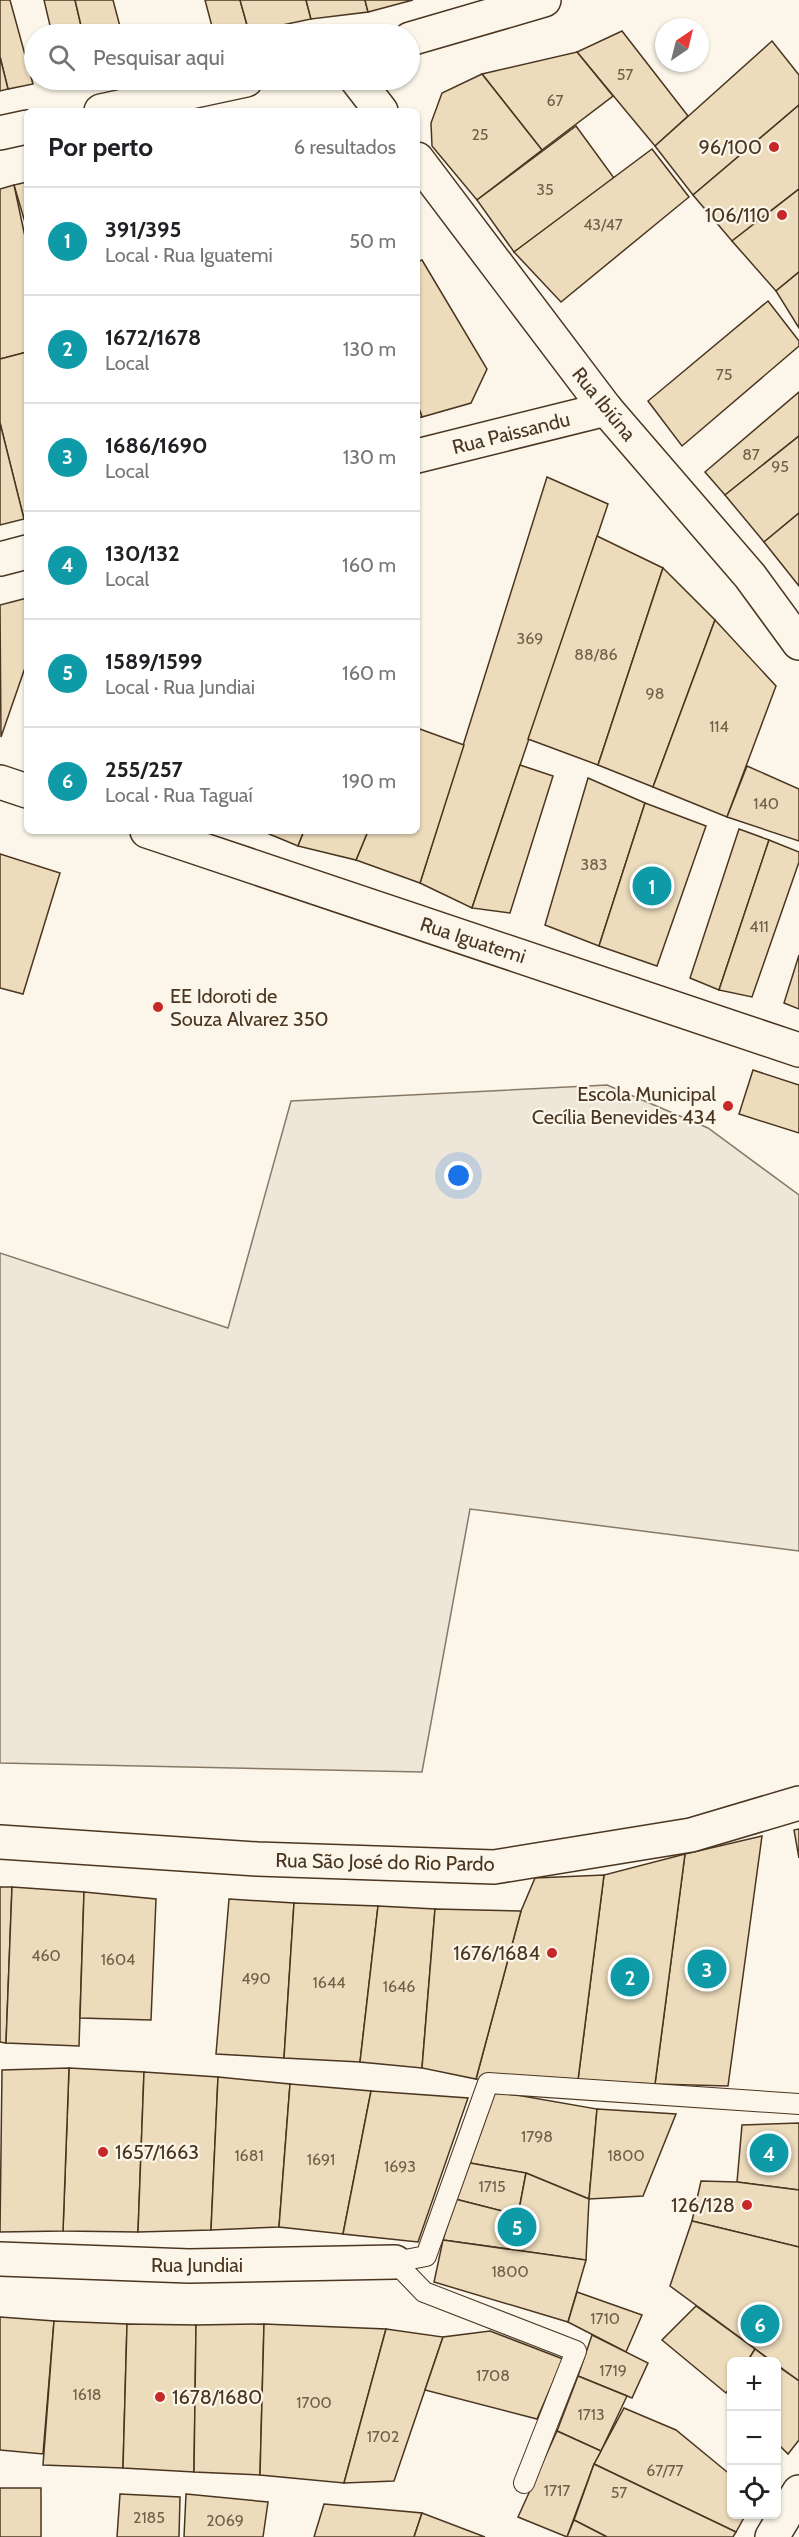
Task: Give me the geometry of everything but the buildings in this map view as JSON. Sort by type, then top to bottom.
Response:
[{"type":"street","points":[[420,36],[544,0]]},
{"type":"street","points":[[115,108],[199,90]]},
{"type":"street","points":[[365,90],[379,108]]},
{"type":"street","points":[[0,133],[24,128]]},
{"type":"street","name":"Rua Ibiúna","points":[[420,163],[606,410],[750,576],[799,643]]},
{"type":"street","name":"Rua Paissandu","points":[[420,455],[606,410]]},
{"type":"street","points":[[0,559],[24,553]]},
{"type":"street","points":[[0,782],[24,790]]},
{"type":"street","name":"Rua Iguatemi","points":[[156,834],[799,1050]]},
{"type":"street","name":"Rua São José do Rio Pardo","points":[[0,1842],[257,1859],[494,1867],[691,1835],[799,1803]]},
{"type":"street","name":"Rua Jundiai","points":[[0,2259],[189,2266],[395,2262]]},
{"type":"street","points":[[772,2537],[799,2492]]},
{"type":"lane","points":[[395,2262],[426,2256],[488,2083],[799,2104]]},
{"type":"lane","points":[[395,2262],[424,2292],[576,2351],[524,2483]]},
{"type":"shaded area","points":[[607,1085],[708,1128],[799,1195],[799,1551],[470,1509],[422,1772],[0,1763],[0,1253],[228,1328],[291,1101]]},
{"type":"place","name":"96/100","points":[[774,147]]},
{"type":"place","name":"106/110","points":[[782,215]]},
{"type":"place","name":"391/395","points":[[652,886]]},
{"type":"place","name":"EE Idoroti de Souza Alvarez 350","points":[[158,1007]]},
{"type":"place","name":"Escola Municipal Cecília Benevides 434","points":[[728,1106]]},
{"type":"place","name":"1676/1684","points":[[552,1953]]},
{"type":"place","name":"1686/1690","points":[[707,1969]]},
{"type":"place","name":"1672/1678","points":[[630,1977]]},
{"type":"place","name":"1657/1663","points":[[103,2152]]},
{"type":"place","name":"130/132","points":[[769,2153]]},
{"type":"place","name":"126/128","points":[[747,2205]]},
{"type":"place","name":"1589/1599","points":[[517,2227]]},
{"type":"place","name":"255/257","points":[[760,2324]]},
{"type":"place","name":"1678/1680","points":[[160,2397]]}]
